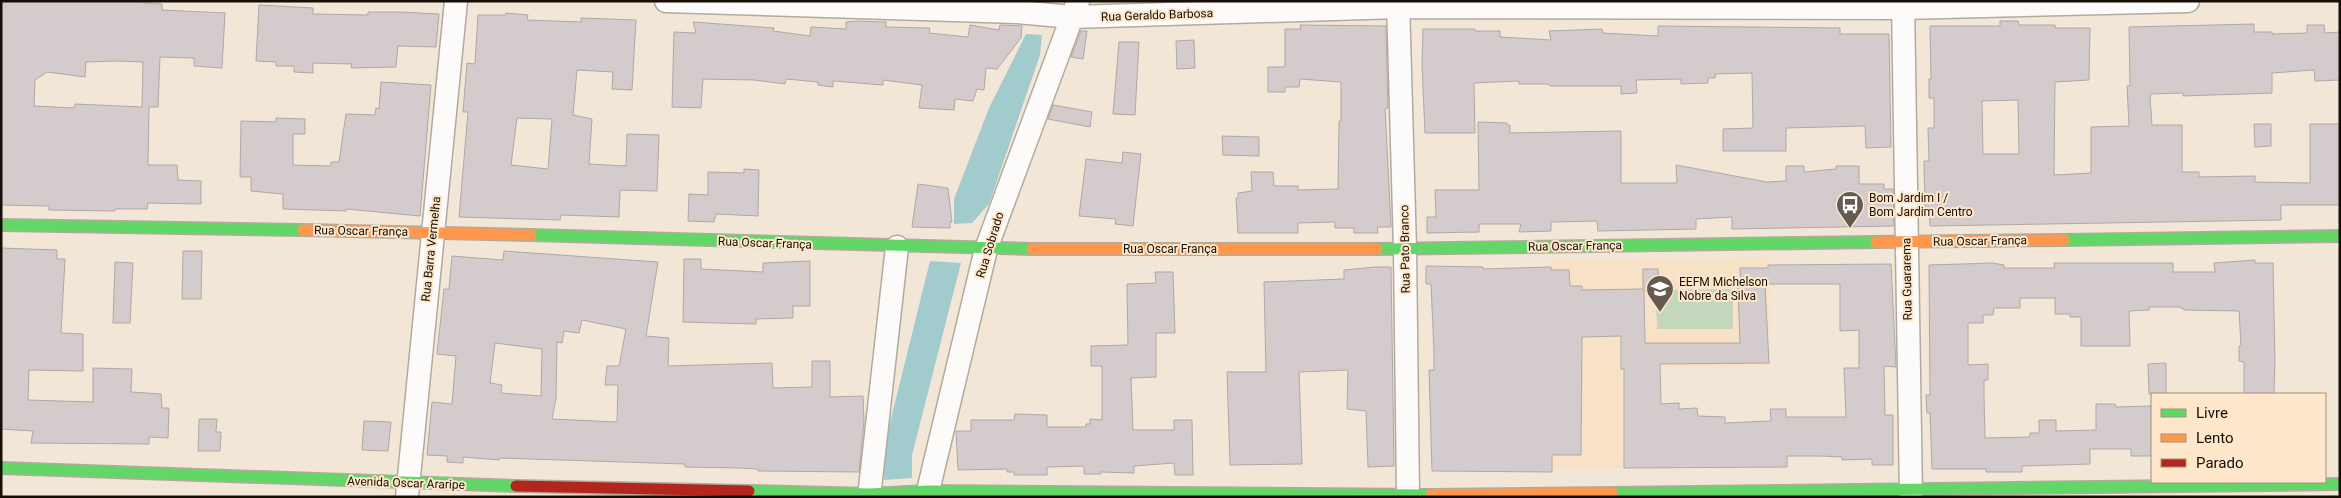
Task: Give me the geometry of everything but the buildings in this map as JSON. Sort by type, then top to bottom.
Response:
[{"type":"street","name":"Rua Barra Vermelha","points":[[408,490],[456,1]]},
{"type":"street","name":"Rua Geraldo Barbosa","points":[[666,1],[1075,9],[1398,4],[1903,5],[2188,1]]},
{"type":"street","name":"Rua Pato Branco","points":[[1398,4],[1405,249],[1408,496]]},
{"type":"street","name":"Rua Guararema","points":[[1903,5],[1911,492]]},
{"type":"street","name":"Rua Sobrado","points":[[929,494],[986,249],[1075,9]]},
{"type":"street","name":"Rua Oscar França","points":[[1,225],[432,232],[986,249],[1405,249],[2340,236]]},
{"type":"street","points":[[869,496],[897,247]]},
{"type":"street","name":"Avenida Oscar Araripe","points":[[1,468],[408,490],[869,496],[929,494],[1408,496],[1911,492],[2340,484]]},
{"type":"shaded area","name":"EEFM Michelson Nobre da Silva","points":[[1769,257],[1770,366],[1622,368],[1623,468],[1553,469],[1550,260]]},
{"type":"green space","points":[[1733,289],[1733,329],[1657,329],[1656,290]]},
{"type":"water","points":[[1026,34],[1042,35],[1040,55],[989,204],[972,223],[954,224],[954,199],[989,108]]},
{"type":"water","points":[[930,261],[961,263],[912,455],[912,478],[884,480],[882,455]]},
{"type":"traffic: fast","points":[[1,225],[303,230]]},
{"type":"traffic: fast","points":[[531,235],[1032,249]]},
{"type":"traffic: fast","points":[[2064,240],[2340,236]]},
{"type":"traffic: fast","points":[[1377,249],[1876,242]]},
{"type":"traffic: fast","points":[[1,468],[516,486]]},
{"type":"traffic: fast","points":[[1612,493],[2340,484]]},
{"type":"traffic: fast","points":[[749,491],[869,494],[928,491],[1431,495]]},
{"type":"traffic: slow","points":[[303,230],[531,235]]},
{"type":"traffic: slow","points":[[1876,242],[2064,240]]},
{"type":"traffic: slow","points":[[1032,249],[1377,249]]},
{"type":"traffic: slow","points":[[1431,495],[1612,493]]},
{"type":"traffic: jam","points":[[516,486],[749,491]]},
{"type":"place","name":"Bom Jardim I / Bom Jardim Centro","points":[[1850,229]]},
{"type":"place","name":"EEFM Michelson Nobre da Silva","points":[[1660,313]]}]
